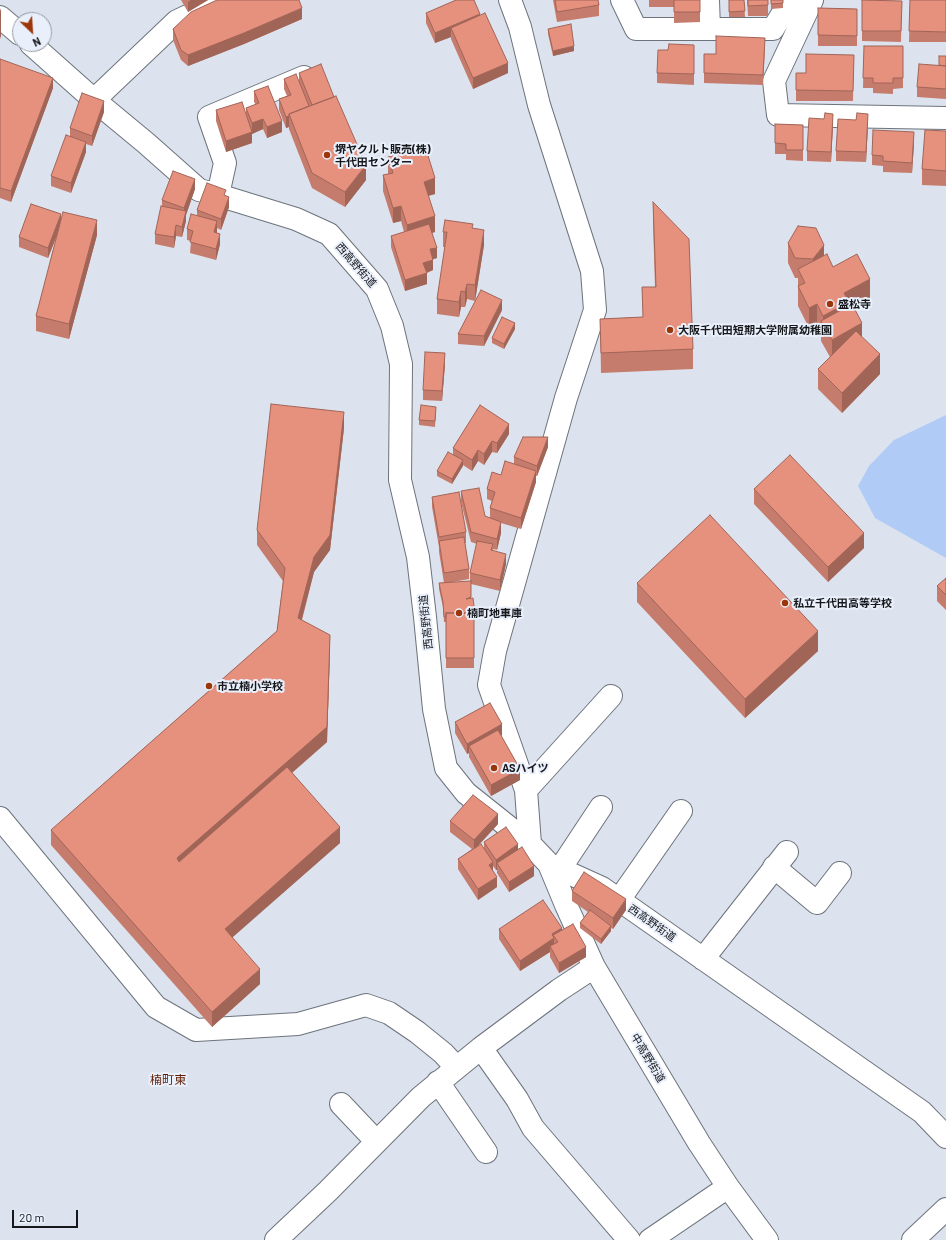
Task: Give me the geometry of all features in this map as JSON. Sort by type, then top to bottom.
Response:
[{"type":"street","points":[[94,100],[178,14],[222,0]]},
{"type":"street","points":[[510,0],[520,27],[539,105],[592,271],[594,310],[566,398],[495,650],[489,685],[526,790],[530,844]]},
{"type":"street","points":[[622,0],[636,29],[773,29],[791,0]]},
{"type":"street","points":[[708,0],[709,29]]},
{"type":"street","points":[[812,0],[774,81],[778,115],[946,118]]},
{"type":"street","points":[[0,17],[12,27]]},
{"type":"street","name":"西高野街道","points":[[40,52],[199,190],[296,220],[329,234],[377,289],[392,326],[401,364],[400,480],[418,557],[426,617],[434,709],[446,768],[466,793],[555,866],[602,888],[922,1112],[946,1137]]},
{"type":"street","points":[[218,195],[225,163],[209,117],[304,77]]},
{"type":"street","points":[[526,790],[611,696]]},
{"type":"street","points":[[555,866],[601,807]]},
{"type":"street","points":[[619,900],[681,811]]},
{"type":"street","points":[[0,818],[156,1007],[196,1030],[298,1024],[366,1005],[390,1013],[443,1053],[456,1067]]},
{"type":"street","points":[[703,959],[780,860],[817,903],[840,873]]},
{"type":"street","name":"中高野街道","points":[[555,866],[566,905],[594,967],[699,1143],[728,1187],[767,1240]]},
{"type":"street","points":[[276,1240],[328,1191],[376,1141],[438,1082],[559,990],[594,967]]},
{"type":"street","points":[[481,1048],[517,1099],[533,1128],[629,1240]]},
{"type":"street","points":[[438,1082],[486,1152]]},
{"type":"street","points":[[341,1104],[376,1141]]},
{"type":"street","points":[[650,1240],[673,1234],[728,1187]]},
{"type":"street","points":[[913,1240],[946,1209]]},
{"type":"shaded area","points":[[946,415],[946,558],[875,518],[858,486],[869,466],[894,440]]},
{"type":"building","points":[[217,0],[299,0],[302,8],[188,55],[181,50],[173,29],[191,12]]},
{"type":"building","points":[[456,0],[474,0],[480,14],[435,33],[426,13]]},
{"type":"building","points":[[555,0],[598,0],[599,5],[557,12]]},
{"type":"building","points":[[674,0],[700,0],[700,12],[674,12]]},
{"type":"building","points":[[729,0],[744,0],[745,11],[729,12]]},
{"type":"building","points":[[748,0],[768,0],[768,5],[748,6]]},
{"type":"building","points":[[771,0],[783,0],[783,3],[771,4]]},
{"type":"building","points":[[862,0],[902,1],[901,31],[862,31]]},
{"type":"building","points":[[910,0],[946,0],[946,32],[909,31]]},
{"type":"building","points":[[818,8],[857,9],[857,36],[818,35]]},
{"type":"building","points":[[485,13],[508,63],[473,78],[451,28]]},
{"type":"building","points":[[571,24],[574,46],[553,51],[548,29]]},
{"type":"building","points":[[716,36],[765,38],[763,75],[704,73],[704,54],[716,54]]},
{"type":"building","points":[[669,44],[694,45],[694,74],[657,73],[658,50],[668,50]]},
{"type":"building","points":[[864,46],[903,46],[903,78],[893,78],[893,83],[873,83],[873,78],[863,78]]},
{"type":"building","points":[[806,54],[854,55],[853,91],[796,90],[796,73],[806,73]]},
{"type":"building","points":[[939,56],[946,56],[946,66],[939,65]]},
{"type":"building","points":[[0,59],[53,78],[11,191],[0,188]]},
{"type":"building","points":[[321,64],[334,97],[312,105],[299,73]]},
{"type":"building","points":[[919,64],[946,66],[946,89],[917,87]]},
{"type":"building","points":[[296,74],[309,106],[289,114],[289,116],[286,117],[279,99],[291,95],[284,79]]},
{"type":"building","points":[[268,86],[282,121],[267,127],[263,119],[252,123],[246,108],[259,103],[254,91]]},
{"type":"building","points":[[82,93],[104,101],[92,136],[70,128]]},
{"type":"building","name":"堺ヤクルト販売(株) 千代田センター","points":[[336,96],[366,165],[345,192],[312,173],[289,114]]},
{"type":"building","points":[[242,102],[252,132],[226,141],[216,110]]},
{"type":"building","points":[[825,113],[833,114],[831,152],[807,151],[809,118],[824,119]]},
{"type":"building","points":[[857,113],[868,114],[866,152],[836,151],[838,119],[856,120]]},
{"type":"building","points":[[775,124],[803,125],[803,150],[786,150],[786,144],[775,143]]},
{"type":"building","points":[[873,130],[914,132],[912,163],[883,161],[883,156],[872,155]]},
{"type":"building","points":[[925,130],[946,131],[946,171],[922,169]]},
{"type":"building","points":[[66,135],[86,142],[71,183],[51,176]]},
{"type":"building","points":[[425,146],[435,178],[424,182],[435,216],[407,225],[401,206],[393,208],[383,175],[393,173],[388,157]]},
{"type":"building","points":[[173,171],[195,179],[184,208],[162,200]]},
{"type":"building","points":[[207,183],[226,190],[224,195],[229,197],[221,219],[197,210]]},
{"type":"building","points":[[653,202],[689,239],[693,349],[601,353],[600,319],[643,317],[642,287],[656,287]]},
{"type":"building","points":[[31,204],[61,214],[48,248],[19,237]]},
{"type":"building","points":[[161,206],[186,211],[182,227],[176,225],[174,237],[155,234]]},
{"type":"building","points":[[63,212],[97,220],[69,324],[36,316]]},
{"type":"building","points":[[191,214],[217,221],[214,232],[220,234],[216,249],[190,242],[193,231],[187,229]]},
{"type":"building","points":[[445,220],[473,224],[472,228],[484,230],[475,285],[467,284],[465,292],[461,291],[459,302],[437,299],[447,232],[443,232]]},
{"type":"building","points":[[429,224],[437,248],[430,249],[433,260],[423,263],[427,273],[405,280],[391,236]]},
{"type":"building","points":[[798,226],[816,228],[824,245],[813,259],[795,258],[788,243]]},
{"type":"building","points":[[827,254],[833,267],[857,254],[870,279],[844,293],[849,302],[823,316],[817,304],[809,308],[798,286],[805,283],[798,269]]},
{"type":"building","points":[[481,290],[502,300],[484,336],[458,334]]},
{"type":"building","points":[[852,304],[862,323],[832,340],[821,321]]},
{"type":"building","points":[[502,317],[515,323],[504,344],[492,338]]},
{"type":"building","points":[[856,331],[880,354],[842,393],[818,369]]},
{"type":"building","points":[[425,352],[445,353],[442,391],[423,390]]},
{"type":"building","points":[[271,404],[344,412],[330,535],[314,557],[298,618],[330,635],[327,727],[177,858],[179,862],[287,767],[340,827],[225,929],[260,969],[212,1012],[51,830],[277,631],[285,568],[257,530]]},
{"type":"building","points":[[421,405],[436,407],[435,421],[419,420]]},
{"type":"building","points":[[480,405],[509,424],[497,443],[492,441],[484,454],[478,450],[472,460],[453,448]]},
{"type":"building","points":[[523,437],[548,437],[537,466],[514,457]]},
{"type":"building","points":[[448,452],[463,460],[452,479],[437,471]]},
{"type":"building","points":[[790,455],[864,533],[828,567],[754,489]]},
{"type":"building","points":[[505,461],[536,471],[521,518],[490,508],[495,492],[487,489],[492,472],[501,475]]},
{"type":"building","points":[[479,488],[485,516],[501,522],[497,539],[471,532],[461,491]]},
{"type":"building","points":[[459,492],[466,532],[439,537],[432,497]]},
{"type":"building","points":[[710,515],[818,631],[745,699],[637,583]]},
{"type":"building","points":[[464,537],[469,569],[444,573],[439,541]]},
{"type":"building","points":[[477,541],[493,544],[491,550],[506,554],[500,580],[470,573]]},
{"type":"building","points":[[946,578],[946,595],[937,586]]},
{"type":"building","points":[[471,581],[471,597],[466,599],[473,598],[475,613],[446,613],[446,617],[444,617],[439,583]]},
{"type":"building","points":[[446,613],[474,613],[474,658],[446,658]]},
{"type":"building","points":[[490,703],[502,724],[467,744],[455,722]]},
{"type":"building","name":"ASハイツ","points":[[498,730],[520,769],[491,785],[469,746]]},
{"type":"building","points":[[473,795],[498,814],[474,840],[450,821]]},
{"type":"building","points":[[506,827],[518,844],[496,860],[484,842]]},
{"type":"building","points":[[481,844],[493,862],[489,865],[497,877],[478,889],[458,859]]},
{"type":"building","points":[[522,847],[534,866],[509,882],[497,863]]},
{"type":"building","points":[[584,872],[626,899],[613,918],[572,891]]},
{"type":"building","points":[[543,900],[562,928],[552,934],[554,938],[520,961],[499,929]]},
{"type":"building","points":[[590,910],[611,926],[601,939],[580,923]]},
{"type":"building","points":[[573,924],[586,947],[559,963],[550,946],[558,942],[553,935]]},
{"type":"place","name":"堺ヤクルト販売(株) 千代田センター","points":[[327,155]]},
{"type":"place","name":"盛松寺","points":[[830,304]]},
{"type":"place","name":"大阪千代田短期大学附属幼稚園","points":[[670,330]]},
{"type":"place","name":"私立千代田高等学校","points":[[785,603]]},
{"type":"place","name":"楠町地車庫","points":[[459,613]]},
{"type":"place","name":"市立楠小学校","points":[[209,686]]},
{"type":"place","name":"ASハイツ","points":[[494,768]]},
{"type":"district","name":"楠町東","points":[[168,1080]]}]
